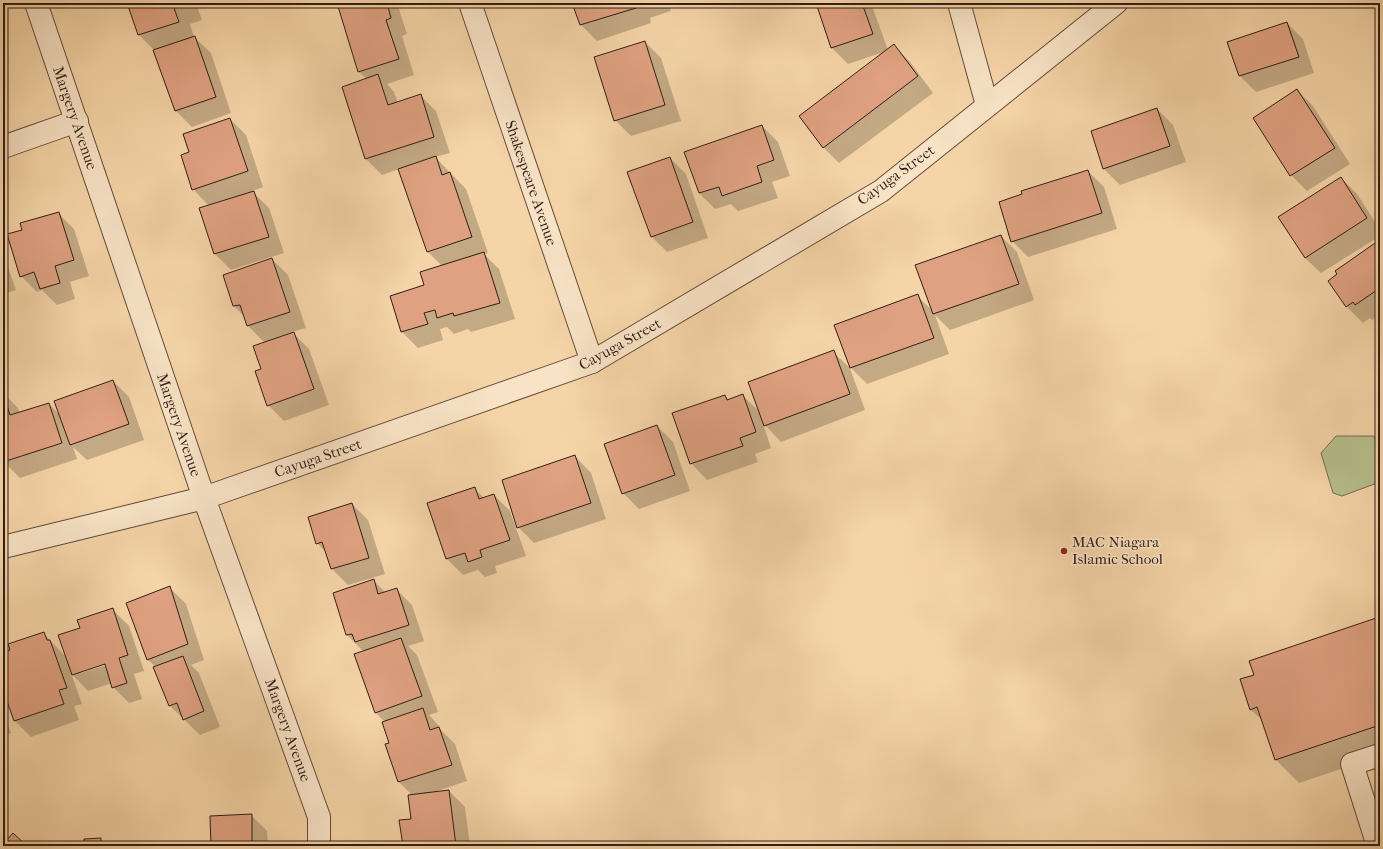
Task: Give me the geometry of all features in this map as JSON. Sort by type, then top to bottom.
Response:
[{"type":"street","name":"Margery Avenue","points":[[36,3],[204,498],[319,817],[319,846]]},
{"type":"street","name":"Shakespeare Avenue","points":[[470,3],[592,362]]},
{"type":"street","points":[[959,3],[987,105]]},
{"type":"street","name":"Cayuga Street","points":[[3,547],[204,498],[592,362],[881,191],[1116,3]]},
{"type":"street","points":[[3,147],[77,121]]},
{"type":"street","points":[[1378,846],[1352,764],[1380,755]]},
{"type":"green space","points":[[1336,436],[1374,436],[1380,454],[1380,482],[1342,496],[1333,493],[1321,453]]},
{"type":"building","points":[[127,3],[186,4],[174,8],[179,22],[138,35]]},
{"type":"building","points":[[337,3],[387,3],[391,18],[386,20],[399,59],[358,72]]},
{"type":"building","points":[[572,3],[635,3],[636,8],[580,25]]},
{"type":"building","points":[[816,3],[862,3],[873,34],[831,48]]},
{"type":"building","points":[[1287,22],[1299,57],[1239,76],[1227,42]]},
{"type":"building","points":[[195,36],[216,97],[175,111],[153,50]]},
{"type":"building","points":[[645,41],[665,105],[614,121],[594,57]]},
{"type":"building","points":[[894,44],[918,76],[823,148],[799,116]]},
{"type":"building","points":[[378,74],[388,105],[421,94],[434,137],[365,159],[342,87]]},
{"type":"building","points":[[1297,89],[1335,148],[1290,176],[1253,118]]},
{"type":"building","points":[[1157,108],[1170,146],[1103,169],[1091,131]]},
{"type":"building","points":[[230,118],[248,171],[192,190],[181,155],[189,152],[183,134]]},
{"type":"building","points":[[762,125],[774,160],[757,166],[762,182],[722,196],[719,187],[699,193],[684,152]]},
{"type":"building","points":[[436,156],[442,175],[450,172],[472,237],[427,252],[398,169]]},
{"type":"building","points":[[670,157],[693,222],[651,237],[627,172]]},
{"type":"building","points":[[1088,170],[1102,213],[1011,242],[999,202],[1022,194],[1021,191]]},
{"type":"building","points":[[1341,177],[1367,218],[1305,258],[1278,217]]},
{"type":"building","points":[[254,191],[269,237],[214,254],[199,208]]},
{"type":"building","points":[[59,212],[74,260],[55,266],[60,283],[40,289],[34,272],[20,277],[7,234],[22,230],[20,223]]},
{"type":"building","points":[[1001,235],[1019,284],[933,314],[915,265]]},
{"type":"building","points":[[1378,241],[1380,244],[1380,288],[1355,305],[1353,302],[1346,307],[1328,281],[1337,274],[1335,271]]},
{"type":"building","points":[[484,252],[500,303],[454,316],[453,313],[437,318],[435,310],[424,313],[428,324],[401,332],[390,296],[424,285],[420,272]]},
{"type":"building","points":[[272,258],[290,312],[247,326],[240,305],[233,306],[223,275]]},
{"type":"building","points":[[918,294],[934,338],[850,368],[834,325]]},
{"type":"building","points":[[294,332],[314,389],[267,406],[255,371],[261,369],[253,346]]},
{"type":"building","points":[[834,350],[850,394],[764,426],[748,382]]},
{"type":"building","points":[[113,380],[129,424],[70,445],[54,401]]},
{"type":"building","points":[[3,393],[10,415],[49,403],[62,443],[3,462]]},
{"type":"building","points":[[743,394],[756,432],[740,438],[743,446],[690,464],[672,413],[725,395],[727,400]]},
{"type":"building","points":[[657,425],[675,475],[622,494],[604,444]]},
{"type":"building","points":[[575,455],[591,503],[517,528],[502,480]]},
{"type":"building","points":[[475,487],[479,499],[494,494],[510,540],[480,550],[482,557],[468,562],[465,553],[446,559],[427,503]]},
{"type":"building","points":[[352,503],[369,558],[331,569],[322,542],[316,544],[308,517]]},
{"type":"building","points":[[374,579],[378,594],[397,588],[409,625],[355,642],[352,634],[346,635],[333,593]]},
{"type":"building","points":[[170,586],[188,644],[147,660],[126,603]]},
{"type":"building","points":[[113,608],[128,655],[119,658],[127,683],[112,688],[105,664],[72,675],[58,635],[80,628],[77,620]]},
{"type":"building","points":[[1380,612],[1380,725],[1275,760],[1257,707],[1250,710],[1240,679],[1254,675],[1249,661],[1379,617],[1377,613]]},
{"type":"building","points":[[44,632],[47,640],[50,640],[67,688],[59,690],[64,704],[14,721],[3,690],[3,652],[10,650],[8,644]]},
{"type":"building","points":[[401,638],[422,696],[375,713],[354,654]]},
{"type":"building","points":[[183,656],[204,711],[183,720],[177,703],[169,706],[153,667]]},
{"type":"building","points":[[423,708],[430,730],[439,727],[452,765],[398,782],[385,744],[389,743],[382,722]]},
{"type":"building","points":[[449,790],[456,846],[403,846],[399,820],[411,819],[408,795]]},
{"type":"building","points":[[252,814],[252,846],[211,846],[210,816]]},
{"type":"building","points":[[13,833],[27,846],[3,846],[3,844]]},
{"type":"building","points":[[101,838],[101,846],[84,846],[84,839]]},
{"type":"building","points":[[190,842],[190,846],[129,846],[128,844]]},
{"type":"place","name":"MAC Niagara Islamic School","points":[[1064,551]]}]
